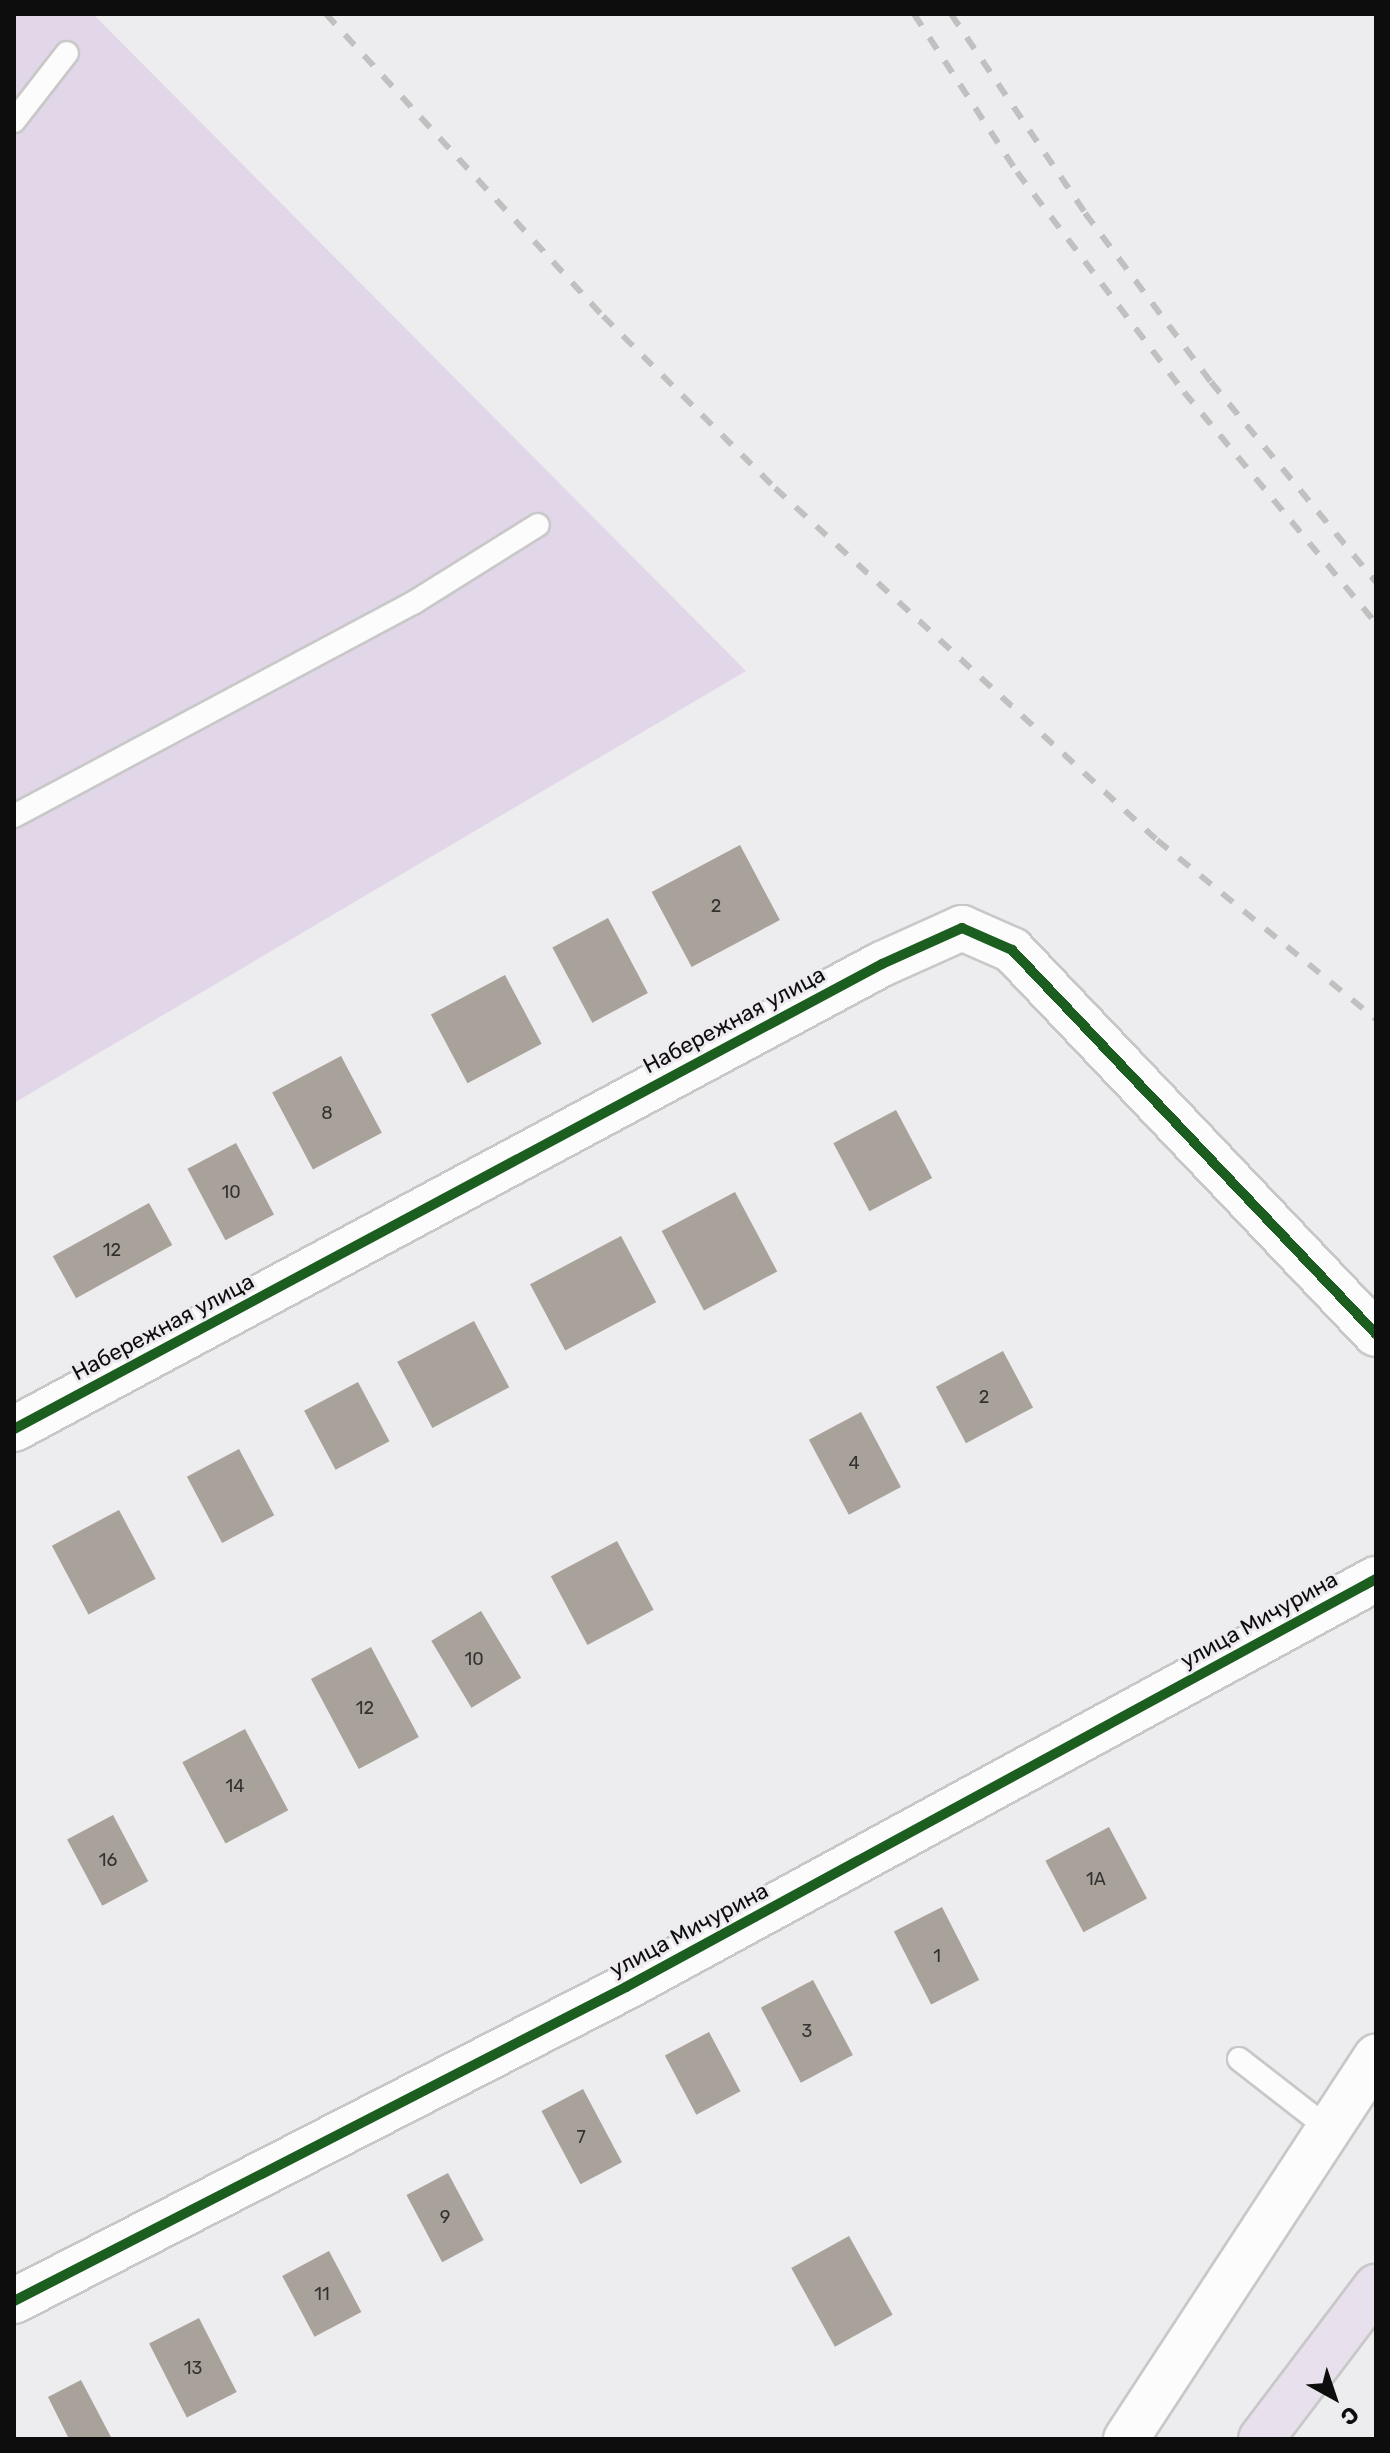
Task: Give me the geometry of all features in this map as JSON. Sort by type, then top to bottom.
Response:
[{"type":"highway","points":[[1261,2439],[1376,2287]]},
{"type":"street","name":"Набережная улица","points":[[14,1429],[882,964],[962,928],[1012,950],[1376,1334]]},
{"type":"street","name":"улица Мичурина","points":[[14,2301],[626,1987],[1376,1579]]},
{"type":"street","points":[[1126,2439],[1376,2057]]},
{"type":"lane","points":[[14,121],[67,53]]},
{"type":"lane","points":[[14,816],[413,603],[538,525]]},
{"type":"lane","points":[[1239,2059],[1329,2129]]},
{"type":"shaded area","points":[[14,14],[93,14],[746,671],[14,1103]]},
{"type":"building","points":[[740,845],[780,920],[692,967],[652,892]]},
{"type":"building","points":[[608,918],[648,993],[592,1023],[552,948]]},
{"type":"building","points":[[505,975],[542,1044],[467,1083],[431,1014]]},
{"type":"building","points":[[341,1056],[382,1133],[313,1169],[272,1093]]},
{"type":"building","points":[[896,1110],[932,1178],[869,1211],[833,1143]]},
{"type":"building","points":[[236,1143],[274,1215],[225,1240],[187,1169]]},
{"type":"building","points":[[735,1192],[777,1271],[704,1310],[662,1231]]},
{"type":"building","points":[[149,1203],[172,1245],[76,1298],[53,1256]]},
{"type":"building","points":[[621,1236],[656,1302],[565,1351],[530,1284]]},
{"type":"building","points":[[474,1321],[509,1387],[432,1428],[397,1362]]},
{"type":"building","points":[[1003,1351],[1033,1408],[966,1443],[936,1387]]},
{"type":"building","points":[[358,1382],[389,1441],[336,1470],[304,1411]]},
{"type":"building","points":[[861,1412],[901,1487],[849,1515],[809,1440]]},
{"type":"building","points":[[239,1449],[274,1515],[222,1543],[187,1477]]},
{"type":"building","points":[[119,1510],[156,1579],[89,1615],[52,1546]]},
{"type":"building","points":[[617,1541],[654,1610],[587,1645],[551,1576]]},
{"type":"building","points":[[481,1611],[521,1678],[471,1708],[431,1641]]},
{"type":"building","points":[[371,1647],[419,1737],[359,1769],[311,1679]]},
{"type":"building","points":[[245,1729],[288,1810],[226,1844],[182,1762]]},
{"type":"building","points":[[113,1815],[148,1881],[102,1906],[67,1839]]},
{"type":"building","points":[[1109,1827],[1147,1899],[1083,1932],[1045,1861]]},
{"type":"building","points":[[942,1907],[979,1980],[931,2005],[894,1932]]},
{"type":"building","points":[[813,1980],[853,2055],[801,2083],[761,2008]]},
{"type":"building","points":[[709,2032],[740,2091],[696,2115],[665,2055]]},
{"type":"building","points":[[583,2089],[622,2162],[580,2184],[542,2111]]},
{"type":"building","points":[[448,2173],[484,2240],[442,2262],[407,2195]]},
{"type":"building","points":[[849,2236],[893,2315],[835,2347],[791,2268]]},
{"type":"building","points":[[329,2251],[361,2312],[315,2337],[282,2276]]},
{"type":"building","points":[[199,2318],[237,2392],[187,2417],[149,2343]]},
{"type":"building","points":[[81,2380],[112,2439],[69,2439],[48,2397]]},
{"type":"railway","points":[[326,14],[603,316],[775,488],[1157,840],[1376,1019]]},
{"type":"railway","points":[[914,14],[1017,172],[1184,392],[1376,623]]},
{"type":"railway","points":[[951,14],[1085,213],[1211,382],[1376,582]]},
{"type":"cycle path","points":[[14,1429],[882,964],[962,928],[1012,950],[1376,1334]]},
{"type":"cycle path","points":[[14,2301],[626,1987],[1376,1579]]}]
